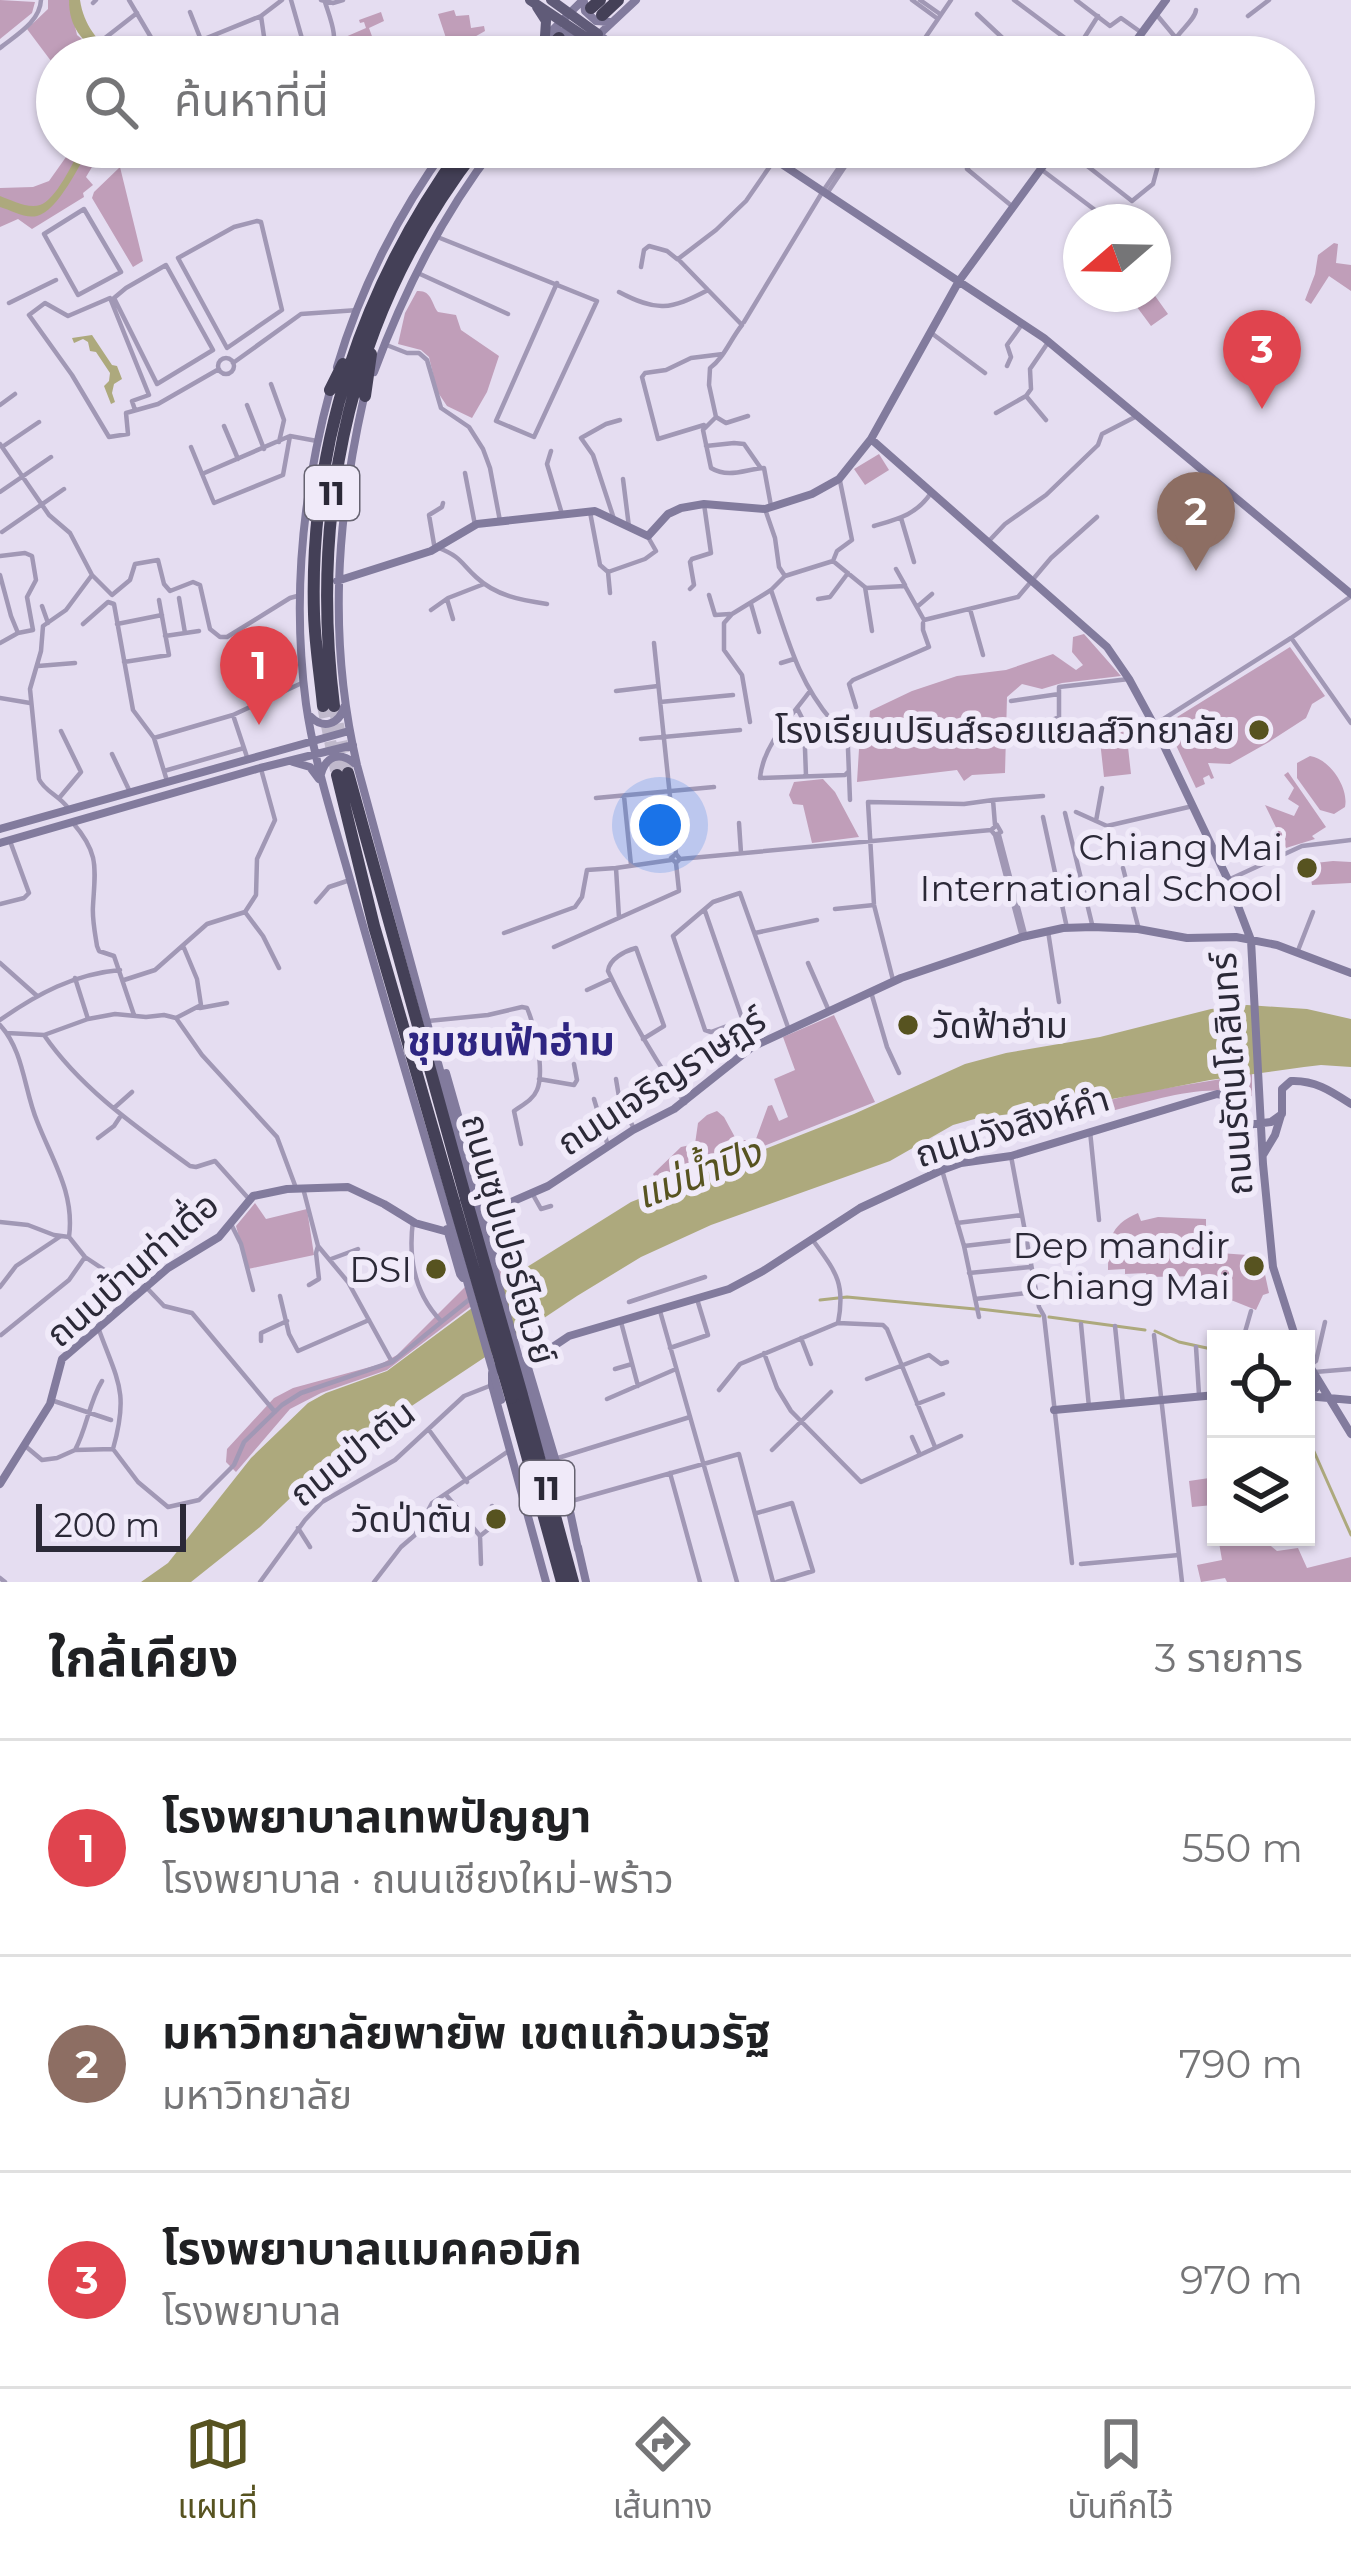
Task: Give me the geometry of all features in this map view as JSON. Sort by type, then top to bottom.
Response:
[{"type":"highway","points":[[595,7],[618,0]]},
{"type":"highway","name":"11","points":[[334,706],[314,615],[329,448],[344,382],[403,238],[449,168]]},
{"type":"highway","name":"11","points":[[369,324],[426,221],[463,168]]},
{"type":"highway","points":[[330,390],[369,324]]},
{"type":"highway","points":[[364,396],[369,324]]},
{"type":"highway","name":"ถนนซุปเปอร์ไฮเวย์","points":[[347,771],[374,926],[572,1582]]},
{"type":"highway","name":"ถนนซุปเปอร์ไฮเวย์","points":[[347,771],[446,1125],[460,1201]]},
{"type":"highway","points":[[443,1080],[446,1125]]},
{"type":"highway","points":[[409,1083],[427,1112]]},
{"type":"highway","name":"ถนนซุปเปอร์ไฮเวย์","points":[[515,1396],[562,1582]]},
{"type":"main road","points":[[550,0],[568,11]]},
{"type":"main road","points":[[561,0],[593,36]]},
{"type":"main road","points":[[532,1],[568,11],[636,0]]},
{"type":"main road","points":[[1140,36],[1166,0]]},
{"type":"main road","points":[[532,1],[555,36]]},
{"type":"main road","points":[[322,780],[323,765],[345,756],[495,1245],[494,1254],[465,1278],[460,1274],[322,780],[304,682],[301,595],[305,515],[330,390],[358,310],[399,223],[434,168]]},
{"type":"main road","points":[[347,771],[350,730],[334,706],[338,581],[346,491],[364,396],[434,236],[480,168]]},
{"type":"main road","points":[[789,168],[1048,341],[1351,595]]},
{"type":"main road","points":[[338,581],[437,549],[475,525],[590,512],[604,513],[648,536],[668,514],[681,508],[704,504],[768,508],[812,494],[839,478],[871,439],[959,281],[1041,169]]},
{"type":"main road","name":"ถนนรัตนโกสินทร์","points":[[871,439],[1107,647],[1154,725],[1193,806],[1251,940],[1273,1267],[1293,1330]]},
{"type":"main road","points":[[860,454],[879,447]]},
{"type":"main road","points":[[307,708],[316,722],[330,724],[342,715],[334,706]]},
{"type":"main road","points":[[285,747],[302,732],[307,708]]},
{"type":"main road","points":[[0,829],[246,753],[350,730]]},
{"type":"main road","points":[[5,842],[352,745]]},
{"type":"main road","points":[[285,762],[310,767],[322,780]]},
{"type":"main road","points":[[69,810],[73,823]]},
{"type":"main road","name":"ถนนเจริญราษฎร์","points":[[482,1211],[532,1193],[685,1102],[752,1047],[893,982],[1024,937],[1093,927],[1187,938],[1236,937],[1351,973]]},
{"type":"main road","points":[[436,1050],[452,1088],[482,1211],[548,1582]]},
{"type":"main road","points":[[399,1053],[449,1229],[578,1549]]},
{"type":"main road","points":[[1262,1155],[1282,1114],[1282,1089],[1291,1081],[1324,1087],[1351,1104]]},
{"type":"main road","name":"ถนนวังสิงห์คำ","points":[[492,1384],[493,1373],[511,1358],[522,1355],[527,1364],[569,1336],[746,1281],[860,1208],[962,1162],[1011,1156],[1225,1094],[1234,1097],[1246,1125],[1261,1120]]},
{"type":"main road","points":[[1261,1120],[1275,1120],[1282,1114]]},
{"type":"main road","name":"ถนนบ้านท่าเดื่อ","points":[[0,1484],[52,1400],[62,1359],[168,1268],[219,1237],[249,1199],[262,1193],[348,1187],[412,1221],[449,1229]]},
{"type":"main road","points":[[527,1364],[586,1582]]},
{"type":"main road","points":[[1315,1378],[1351,1434]]},
{"type":"main road","points":[[492,1384],[548,1582]]},
{"type":"main road","points":[[1054,1411],[1207,1396]]},
{"type":"main road","points":[[1315,1397],[1351,1400]]},
{"type":"street","points":[[0,48],[35,18],[40,0]]},
{"type":"street","points":[[129,0],[153,36]]},
{"type":"street","points":[[266,0],[269,9]]},
{"type":"street","points":[[211,36],[261,16],[282,0]]},
{"type":"street","points":[[292,0],[301,36]]},
{"type":"street","points":[[335,36],[323,1],[343,0]]},
{"type":"street","points":[[916,0],[940,17]]},
{"type":"street","points":[[927,36],[951,0]]},
{"type":"street","points":[[1014,0],[1063,36]]},
{"type":"street","points":[[1076,0],[1110,26],[1124,19],[1142,33]]},
{"type":"street","points":[[1248,16],[1268,0]]},
{"type":"street","points":[[1178,36],[1196,10]]},
{"type":"street","points":[[190,12],[199,36]]},
{"type":"street","points":[[108,36],[137,13]]},
{"type":"street","points":[[976,14],[1000,36]]},
{"type":"street","points":[[1156,14],[1175,36]]},
{"type":"street","points":[[261,16],[264,36]]},
{"type":"street","points":[[1084,36],[1098,16]]},
{"type":"street","points":[[678,260],[746,201],[769,168]]},
{"type":"street","points":[[744,322],[841,168]]},
{"type":"street","points":[[968,168],[1013,207]]},
{"type":"street","points":[[1084,168],[1132,201],[1153,184],[1157,168]]},
{"type":"street","points":[[1041,169],[1087,204]]},
{"type":"street","points":[[84,209],[121,272],[101,288],[78,296],[44,234],[84,209]]},
{"type":"street","points":[[257,221],[282,310],[254,331],[227,348],[178,258],[234,227],[257,221]]},
{"type":"street","points":[[434,236],[557,284],[594,299],[596,305],[534,436],[496,421],[557,284]]},
{"type":"street","points":[[641,267],[649,246],[667,251],[742,325],[725,346],[722,359],[710,368],[709,385],[716,417],[726,423],[748,416]]},
{"type":"street","points":[[166,266],[213,350],[168,377],[157,384],[114,298],[166,266]]},
{"type":"street","points":[[416,272],[508,314]]},
{"type":"street","points":[[9,303],[53,282]]},
{"type":"street","points":[[619,292],[649,306],[683,303],[708,290]]},
{"type":"street","points":[[135,410],[132,401],[149,394],[110,298],[68,316],[45,303],[29,315],[109,437],[128,434],[126,412],[135,410],[158,404],[177,394],[219,369],[224,359],[233,363],[301,314],[358,310]]},
{"type":"street","points":[[1007,366],[1011,357],[1007,345],[1022,323]]},
{"type":"street","points":[[254,331],[262,343]]},
{"type":"street","points":[[930,332],[985,374]]},
{"type":"street","points":[[996,413],[1032,387],[1030,369],[1048,341]]},
{"type":"street","points":[[384,344],[407,353],[419,352],[427,360],[441,408],[470,428],[483,448],[500,521]]},
{"type":"street","points":[[708,424],[658,440],[642,377],[691,358],[723,354]]},
{"type":"street","points":[[168,377],[177,394]]},
{"type":"street","points":[[271,384],[284,420],[279,442]]},
{"type":"street","points":[[0,405],[15,394]]},
{"type":"street","points":[[1026,395],[1046,420]]},
{"type":"street","points":[[247,405],[264,449]]},
{"type":"street","points":[[987,543],[1046,495],[1098,445],[1102,434],[1137,416]]},
{"type":"street","points":[[716,417],[703,430],[711,468],[743,473],[760,467]]},
{"type":"street","points":[[614,519],[592,455],[580,438],[620,420]]},
{"type":"street","points":[[39,422],[1,446],[41,504],[74,538],[92,575],[112,595],[130,580],[135,564],[158,560],[170,591],[194,582],[200,585],[210,628],[220,637],[235,634],[301,595]]},
{"type":"street","points":[[224,426],[238,459]]},
{"type":"street","points":[[191,447],[214,503],[283,475],[290,436]]},
{"type":"street","points":[[202,474],[290,436],[317,441]]},
{"type":"street","points":[[705,446],[744,445],[764,468],[779,567],[785,576]]},
{"type":"street","points":[[550,451],[547,464],[562,515]]},
{"type":"street","points":[[0,492],[51,457]]},
{"type":"street","points":[[465,473],[475,525]]},
{"type":"street","points":[[709,595],[715,615],[731,614],[785,576],[833,560],[852,540],[839,478]]},
{"type":"street","points":[[623,479],[629,527]]},
{"type":"street","points":[[2,532],[64,489]]},
{"type":"street","points":[[874,526],[901,518],[931,494]]},
{"type":"street","points":[[443,503],[429,514],[437,549],[457,555],[484,584],[516,599],[547,604]]},
{"type":"street","points":[[690,589],[694,585],[690,562],[711,553],[704,504]]},
{"type":"street","points":[[590,512],[610,593]]},
{"type":"street","points":[[924,620],[1018,597],[1097,517]]},
{"type":"street","points":[[901,518],[914,562]]},
{"type":"street","points":[[608,572],[645,560],[656,550],[648,536]]},
{"type":"street","points":[[0,556],[32,556],[36,580],[28,606],[41,651],[30,689],[39,779],[69,810]]},
{"type":"street","points":[[833,560],[865,587],[905,586]]},
{"type":"street","points":[[856,707],[850,687],[853,680],[929,647],[924,620],[896,569]]},
{"type":"street","points":[[818,599],[830,597],[848,573]]},
{"type":"street","points":[[0,575],[18,633]]},
{"type":"street","points":[[0,643],[48,623],[75,600],[92,575]]},
{"type":"street","points":[[431,610],[484,584]]},
{"type":"street","points":[[865,587],[872,632]]},
{"type":"street","points":[[771,590],[785,638],[810,691],[832,721],[847,723],[850,800]]},
{"type":"street","points":[[917,607],[932,594]]},
{"type":"street","points":[[1154,725],[1351,595]]},
{"type":"street","points":[[178,598],[185,633]]},
{"type":"street","points":[[447,599],[452,619]]},
{"type":"street","points":[[124,662],[169,655],[160,601]]},
{"type":"street","points":[[83,624],[110,602],[115,607],[133,710],[154,738],[165,776]]},
{"type":"street","points":[[751,604],[759,632]]},
{"type":"street","points":[[42,606],[48,623]]},
{"type":"street","points":[[970,609],[983,655]]},
{"type":"street","points":[[731,614],[724,623],[724,650],[742,675],[750,722]]},
{"type":"street","points":[[117,624],[162,615]]},
{"type":"street","points":[[165,636],[199,631]]},
{"type":"street","points":[[1291,638],[1351,723]]},
{"type":"street","points":[[554,947],[679,891],[653,643]]},
{"type":"street","points":[[781,663],[794,659]]},
{"type":"street","points":[[36,667],[74,663]]},
{"type":"street","points":[[1001,728],[1059,717],[1059,687],[1129,680]]},
{"type":"street","points":[[154,738],[233,716],[304,682]]},
{"type":"street","points":[[616,691],[658,686]]},
{"type":"street","points":[[810,691],[778,733],[760,776],[763,780],[848,772]]},
{"type":"street","points":[[660,702],[733,694]]},
{"type":"street","points":[[1011,701],[1059,694]]},
{"type":"street","points":[[0,698],[31,703]]},
{"type":"street","points":[[797,708],[804,722],[806,776]]},
{"type":"street","points":[[233,716],[246,753]]},
{"type":"street","points":[[641,740],[740,730]]},
{"type":"street","points":[[61,731],[81,772],[61,797]]},
{"type":"street","points":[[112,754],[130,792]]},
{"type":"street","points":[[124,980],[154,970],[207,924],[245,912],[256,896],[257,859],[275,820],[260,768]]},
{"type":"street","points":[[596,798],[714,787]]},
{"type":"street","points":[[1096,821],[1102,788]]},
{"type":"street","points":[[624,796],[631,865]]},
{"type":"street","points":[[893,982],[874,905],[868,802],[964,804],[1042,796]]},
{"type":"street","points":[[993,800],[992,832],[1024,937]]},
{"type":"street","points":[[1076,812],[1106,826],[1193,806]]},
{"type":"street","points":[[1065,813],[1093,927]]},
{"type":"street","points":[[1043,817],[1066,928]]},
{"type":"street","points":[[73,823],[94,859],[97,882],[92,910],[97,946],[114,956],[134,1015]]},
{"type":"street","points":[[739,823],[742,853]]},
{"type":"street","points":[[504,933],[575,907],[587,870],[992,832]]},
{"type":"street","points":[[1228,880],[1302,846],[1351,840]]},
{"type":"street","points":[[0,904],[29,893],[5,842]]},
{"type":"street","points":[[616,868],[619,918]]},
{"type":"street","points":[[1123,868],[1138,929]]},
{"type":"street","points":[[316,902],[329,886],[350,880]]},
{"type":"street","points":[[743,1021],[705,1030],[673,936],[713,902],[740,893],[789,1030]]},
{"type":"street","points":[[835,909],[874,905]]},
{"type":"street","points":[[705,911],[752,1047]]},
{"type":"street","points":[[245,912],[279,968]]},
{"type":"street","points":[[1298,953],[1313,912]]},
{"type":"street","points":[[755,933],[817,920]]},
{"type":"street","points":[[1048,931],[1059,1001]]},
{"type":"street","points":[[184,946],[201,993],[200,1008]]},
{"type":"street","points":[[643,1039],[664,1026],[636,948],[624,952],[608,971],[643,1039],[685,1102]]},
{"type":"street","points":[[0,963],[36,995]]},
{"type":"street","points":[[808,963],[829,1011]]},
{"type":"street","points":[[65,1237],[68,1205],[58,1163],[36,1120],[25,1078],[0,1023],[36,995],[75,979],[120,970]]},
{"type":"street","points":[[75,979],[88,1018]]},
{"type":"street","points":[[587,990],[611,979]]},
{"type":"street","points":[[871,992],[898,1073]]},
{"type":"street","points":[[7,1033],[44,1035],[88,1018],[116,1014],[176,1018],[227,1003]]},
{"type":"street","points":[[428,1021],[527,1008],[538,1051],[539,1079],[530,1100],[514,1112],[520,1144]]},
{"type":"street","points":[[176,1018],[277,1137],[319,1246],[348,1282],[392,1362]]},
{"type":"street","points":[[44,1035],[56,1053],[121,1115],[190,1166],[215,1161],[249,1199]]},
{"type":"street","points":[[539,1079],[574,1085],[574,1064]]},
{"type":"street","points":[[616,1079],[634,1129]]},
{"type":"street","points":[[114,1108],[132,1092]]},
{"type":"street","points":[[594,1099],[608,1146]]},
{"type":"street","points":[[98,1138],[121,1115]]},
{"type":"street","points":[[1090,1131],[1099,1220]]},
{"type":"street","points":[[1011,1156],[1044,1316],[1072,1563]]},
{"type":"street","points":[[942,1170],[979,1317]]},
{"type":"street","points":[[532,1193],[542,1208],[551,1206]]},
{"type":"street","points":[[957,1222],[1022,1215]]},
{"type":"street","points":[[412,1221],[411,1262],[417,1284],[442,1322]]},
{"type":"street","points":[[0,1222],[65,1237],[85,1257],[164,1306],[191,1313],[275,1412]]},
{"type":"street","points":[[231,1224],[253,1290]]},
{"type":"street","points":[[0,1287],[16,1266],[65,1237]]},
{"type":"street","points":[[964,1246],[1026,1239]]},
{"type":"street","points":[[812,1240],[840,1280],[838,1323]]},
{"type":"street","points":[[309,1285],[319,1280],[319,1246]]},
{"type":"street","points":[[331,1259],[358,1249]]},
{"type":"street","points":[[2,1335],[69,1280],[85,1257]]},
{"type":"street","points":[[970,1273],[1032,1267]]},
{"type":"street","points":[[113,1448],[139,1482],[168,1507],[199,1500],[234,1465],[244,1442],[275,1412],[301,1394],[392,1362],[500,1274]]},
{"type":"street","points":[[629,1302],[705,1277]]},
{"type":"street","points":[[672,1288],[678,1305]]},
{"type":"street","points":[[975,1298],[1036,1292]]},
{"type":"street","points":[[280,1296],[298,1351],[369,1319]]},
{"type":"street","points":[[670,1348],[708,1335],[697,1299]]},
{"type":"street","points":[[659,1310],[737,1582]]},
{"type":"street","points":[[1246,1330],[1251,1311]]},
{"type":"street","points":[[261,1341],[261,1334],[286,1321]]},
{"type":"street","points":[[620,1321],[638,1386]]},
{"type":"street","points":[[1315,1362],[1324,1322]]},
{"type":"street","points":[[719,1390],[740,1364],[838,1323],[883,1325],[934,1447]]},
{"type":"street","points":[[1081,1324],[1090,1407]]},
{"type":"street","points":[[1115,1327],[1123,1404]]},
{"type":"street","points":[[99,1330],[121,1389],[122,1417],[113,1448]]},
{"type":"street","points":[[1154,1336],[1182,1582]]},
{"type":"street","points":[[801,1338],[811,1364]]},
{"type":"street","points":[[1196,1347],[1199,1396]]},
{"type":"street","points":[[764,1353],[784,1400],[861,1482],[961,1436]]},
{"type":"street","points":[[867,1379],[929,1354],[941,1364],[947,1362]]},
{"type":"street","points":[[615,1369],[632,1364]]},
{"type":"street","points":[[1315,1367],[1351,1369]]},
{"type":"street","points":[[607,1399],[676,1369]]},
{"type":"street","points":[[75,1450],[102,1381]]},
{"type":"street","name":"ถนนป่าตัน","points":[[260,1582],[322,1502],[375,1473],[464,1396],[492,1384]]},
{"type":"street","points":[[772,1450],[831,1392]]},
{"type":"street","points":[[917,1405],[944,1394]]},
{"type":"street","points":[[52,1400],[111,1420]]},
{"type":"street","points":[[555,1459],[690,1418]]},
{"type":"street","points":[[429,1430],[467,1482]]},
{"type":"street","points":[[912,1437],[920,1455]]},
{"type":"street","points":[[24,1445],[42,1460],[75,1450],[113,1448]]},
{"type":"street","points":[[374,1582],[416,1535],[432,1503],[510,1450]]},
{"type":"street","points":[[568,1502],[739,1454],[754,1514],[775,1582],[813,1571],[792,1503],[754,1514]]},
{"type":"street","points":[[670,1473],[700,1582]]},
{"type":"street","points":[[447,1496],[481,1536],[481,1564]]},
{"type":"street","points":[[481,1536],[500,1520],[492,1506]]},
{"type":"street","points":[[298,1528],[310,1547]]},
{"type":"street","points":[[1082,1564],[1179,1555]]},
{"type":"shaded area","points":[[0,0],[35,2],[32,13],[0,39]]},
{"type":"shaded area","points":[[48,0],[69,0],[78,36],[36,36],[36,41],[27,29],[48,9]]},
{"type":"shaded area","points":[[69,0],[80,0],[96,36],[81,36],[71,18]]},
{"type":"shaded area","points":[[454,10],[456,16],[469,15],[471,28],[484,26],[485,31],[476,36],[445,36],[438,14]]},
{"type":"shaded area","points":[[381,12],[384,21],[369,28],[372,36],[348,36],[366,28],[359,20]]},
{"type":"shaded area","points":[[58,168],[91,168],[86,177],[93,185],[84,197],[32,229],[18,219],[0,227],[0,188],[33,187],[49,181]]},
{"type":"shaded area","points":[[70,168],[78,168],[53,206],[37,216],[0,207],[0,196],[40,205]]},
{"type":"shaded area","points":[[120,168],[143,261],[133,267],[92,198]]},
{"type":"shaded area","points":[[1338,244],[1336,263],[1351,265],[1351,291],[1329,276],[1311,304],[1305,300],[1318,255]]},
{"type":"shaded area","points":[[417,291],[428,295],[438,312],[456,315],[461,330],[499,356],[472,418],[447,406],[437,391],[429,357],[398,344],[405,313]]},
{"type":"shaded area","points":[[1141,312],[1167,312],[1168,314],[1151,326]]},
{"type":"shaded area","points":[[92,335],[122,379],[114,384],[115,402],[111,404],[104,386],[110,373],[88,342],[74,343],[72,338]]},
{"type":"shaded area","points":[[879,454],[889,470],[865,485],[854,469]]},
{"type":"shaded area","points":[[1084,634],[1121,676],[1042,689],[1022,684],[1007,697],[1005,773],[972,775],[964,781],[957,770],[857,782],[859,749],[868,733],[870,711],[957,676],[1006,670],[1053,654],[1076,670],[1083,665],[1072,652],[1073,637]]},
{"type":"shaded area","points":[[1290,647],[1325,696],[1312,704],[1306,718],[1269,742],[1230,764],[1208,763],[1214,778],[1203,778],[1205,784],[1196,788],[1169,722]]},
{"type":"shaded area","points":[[1126,729],[1131,774],[1104,777],[1099,732]]},
{"type":"shaded area","points":[[1310,756],[1331,768],[1341,783],[1345,807],[1334,814],[1320,810],[1297,778],[1297,763]]},
{"type":"shaded area","points":[[1288,772],[1326,827],[1312,836],[1315,839],[1286,848],[1265,805],[1294,816],[1299,806],[1288,799],[1294,788],[1284,775]]},
{"type":"shaded area","points":[[823,779],[859,837],[812,843],[803,805],[793,804],[789,795],[794,782]]},
{"type":"shaded area","points":[[1351,862],[1351,883],[1312,885],[1310,873],[1316,872],[1315,863]]},
{"type":"shaded area","points":[[1247,1005],[1307,1009],[1351,1019],[1351,1067],[1304,1067],[978,1118],[953,1125],[890,1161],[711,1225],[641,1257],[577,1296],[329,1461],[260,1527],[191,1582],[141,1582],[168,1563],[251,1458],[308,1403],[387,1371],[527,1267],[631,1202],[854,1114],[965,1064]]},
{"type":"shaded area","points":[[834,1015],[875,1102],[660,1187],[653,1174],[681,1147],[695,1144],[698,1123],[707,1115],[717,1111],[724,1117],[737,1141],[756,1139],[768,1106],[772,1105],[779,1121],[788,1117],[774,1079],[795,1070],[783,1037]]},
{"type":"shaded area","points":[[1252,1074],[1252,1096],[1198,1092],[1108,1112],[1106,1101]]},
{"type":"shaded area","points":[[255,1203],[266,1219],[307,1209],[314,1255],[248,1269],[236,1226]]},
{"type":"shaded area","points":[[1138,1213],[1141,1221],[1206,1219],[1206,1252],[1261,1256],[1269,1293],[1256,1310],[1201,1288],[1202,1276],[1147,1277],[1146,1273],[1125,1274],[1125,1269],[1108,1270],[1112,1236],[1121,1223]]},
{"type":"shaded area","points":[[501,1260],[507,1279],[387,1370],[290,1409],[236,1472],[226,1462],[227,1449],[274,1398],[397,1355],[469,1283]]},
{"type":"shaded area","points":[[1207,1478],[1207,1506],[1192,1507],[1189,1481]]},
{"type":"shaded area","points":[[1220,1546],[1298,1548],[1307,1568],[1351,1557],[1351,1582],[1227,1582],[1225,1578],[1201,1582],[1197,1565],[1222,1560]]},
{"type":"waterway","points":[[820,1300],[847,1297],[975,1309]]},
{"type":"waterway","points":[[980,1309],[1040,1316]]},
{"type":"waterway","points":[[1049,1317],[1145,1330]]},
{"type":"waterway","points":[[1155,1331],[1207,1348]]},
{"type":"waterway","points":[[1315,1454],[1351,1535]]},
{"type":"tunnel","points":[[323,706],[337,775]]},
{"type":"tunnel","points":[[334,706],[348,773]]},
{"type":"place","name":"โรงพยาบาลแมคคอมิก","points":[[1262,409]]},
{"type":"place","name":"มหาวิทยาลัยพายัพ เขตแก้วนวรัฐ","points":[[1196,571]]},
{"type":"place","name":"โรงพยาบาลเทพปัญญา","points":[[259,725]]},
{"type":"place","name":"โรงเรียนปรินส์รอยแยลส์วิทยาลัย","points":[[1259,730]]},
{"type":"place","name":"Chiang Mai International School","points":[[1307,868]]},
{"type":"place","name":"วัดฟ้าฮ่าม","points":[[908,1025]]},
{"type":"place","name":"Dep mandir Chiang Mai","points":[[1254,1266]]},
{"type":"place","name":"DSI","points":[[436,1269]]},
{"type":"place","name":"วัดป่าตัน","points":[[496,1519]]},
{"type":"district","name":"ชุมชนฟ้าฮ่าม","points":[[511,1041]]},
{"type":"water label","name":"แม่น้ำปิง","points":[[698,1173]]}]
